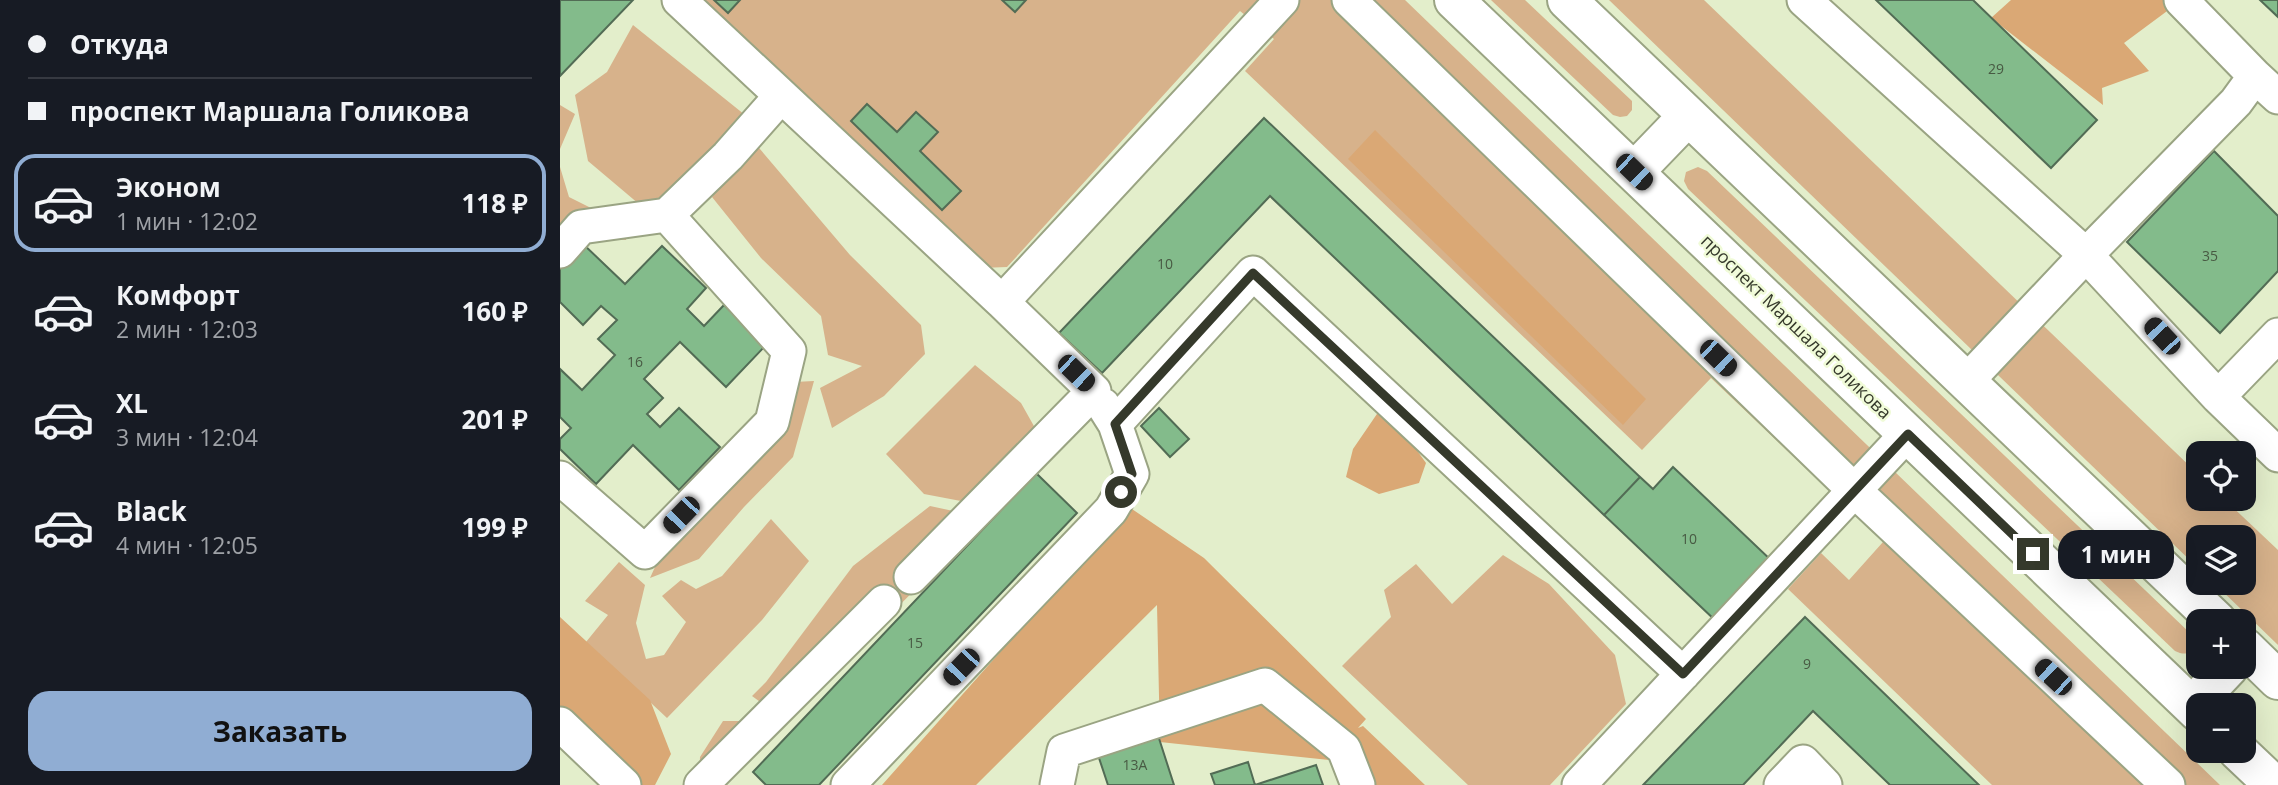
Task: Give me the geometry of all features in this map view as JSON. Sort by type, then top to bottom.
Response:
[{"type":"main road","name":"проспект Маршала Голикова","points":[[1454,0],[2186,700]]},
{"type":"main road","points":[[1567,0],[2204,609]]},
{"type":"main road","points":[[1634,172],[1688,116]]},
{"type":"main road","points":[[2256,664],[2278,680]]},
{"type":"main road","points":[[2208,693],[2219,679]]},
{"type":"main road","points":[[2251,763],[2274,785]]},
{"type":"street","points":[[679,0],[1094,391],[1115,424],[1132,474],[1111,510],[848,785]]},
{"type":"street","points":[[1002,302],[1282,0]]},
{"type":"street","points":[[1349,0],[1854,490],[2168,785]]},
{"type":"street","points":[[1804,0],[2086,255],[2218,397],[2278,455]]},
{"type":"street","points":[[1966,382],[2236,102],[2266,86],[2181,0]]},
{"type":"street","points":[[560,251],[581,227],[667,215],[728,156],[781,96]]},
{"type":"street","points":[[560,478],[645,552],[772,422],[789,351],[667,215]]},
{"type":"street","points":[[1115,424],[1253,273],[1683,674]]},
{"type":"street","points":[[2218,397],[2278,335]]},
{"type":"street","points":[[911,577],[1094,391]]},
{"type":"street","points":[[1580,785],[1908,434]]},
{"type":"street","points":[[701,785],[884,602]]},
{"type":"street","points":[[1057,785],[1065,751],[1265,685],[1344,749],[1358,785]]},
{"type":"street","points":[[560,724],[624,785]]},
{"type":"street","points":[[1781,785],[1803,762],[1825,785]]},
{"type":"shaded area","points":[[705,0],[1405,0],[2186,752],[2186,763],[2197,763],[2220,785],[1992,785],[1788,589],[1821,553],[1849,580],[1883,542],[1711,378],[1642,450],[1245,71],[1274,39],[1240,11],[1007,267],[981,268],[708,13]]},
{"type":"shaded area","points":[[1491,0],[1525,0],[1632,101],[1632,110],[1627,116],[1613,115]]},
{"type":"shaded area","points":[[1609,0],[1704,0],[2186,462],[2186,511],[2237,511],[2252,525],[2186,525],[2186,556]]},
{"type":"shaded area","points":[[2011,0],[2182,0],[2124,43],[2149,71],[2102,88],[2103,105],[1991,18]]},
{"type":"shaded area","points":[[633,25],[750,119],[665,226],[588,161],[575,95],[607,72]]},
{"type":"shaded area","points":[[560,105],[575,114],[560,149]]},
{"type":"shaded area","points":[[1375,130],[1646,399],[1623,425],[1348,159]]},
{"type":"shaded area","points":[[754,142],[850,255],[921,325],[925,354],[884,396],[832,428],[820,388],[862,366],[828,355],[821,316],[761,258],[712,197]]},
{"type":"shaded area","points":[[560,167],[569,197],[595,210],[631,209],[626,240],[586,237],[560,247]]},
{"type":"shaded area","points":[[1698,167],[1707,171],[2186,629],[2186,654],[2175,651],[1688,189],[1684,181],[1686,172]]},
{"type":"shaded area","points":[[975,365],[1021,403],[1044,444],[982,505],[924,494],[886,454]]},
{"type":"shaded area","points":[[814,381],[793,457],[744,507],[699,559],[650,578],[660,556],[763,443],[775,383]]},
{"type":"shaded area","points":[[1379,411],[1406,435],[1426,463],[1419,483],[1379,494],[1346,477],[1353,449]]},
{"type":"shaded area","points":[[930,506],[986,518],[864,641],[781,717],[752,696],[766,682],[853,566]]},
{"type":"shaded area","points":[[1129,507],[1204,558],[1366,719],[1358,728],[1363,726],[1425,785],[1352,785],[1339,749],[1329,760],[1160,742],[1157,605],[976,785],[882,785]]},
{"type":"shaded area","points":[[771,519],[809,561],[762,620],[667,718],[586,642],[608,615],[585,601],[619,562],[645,585],[636,623],[646,659],[664,655],[686,622],[662,596],[681,580],[696,589],[722,576]]},
{"type":"shaded area","points":[[2256,529],[2278,550],[2278,645],[2256,624],[2256,609],[2241,609],[2226,595],[2256,595]]},
{"type":"shaded area","points":[[1503,555],[1549,584],[1615,655],[1626,704],[1550,785],[1468,785],[1342,666],[1391,617],[1384,590],[1416,564],[1452,604]]},
{"type":"shaded area","points":[[560,617],[650,700],[671,754],[655,785],[627,785],[560,722]]},
{"type":"shaded area","points":[[723,721],[748,721],[699,785],[700,757]]},
{"type":"building","points":[[560,0],[633,0],[560,76]]},
{"type":"building","points":[[714,0],[740,0],[728,13]]},
{"type":"building","points":[[1002,0],[1026,0],[1015,12]]},
{"type":"building","points":[[1876,0],[1973,0],[2097,120],[2051,168]]},
{"type":"building","points":[[2260,0],[2278,0],[2278,17]]},
{"type":"building","points":[[867,104],[897,132],[916,112],[938,132],[920,151],[961,191],[942,210],[851,121]]},
{"type":"building","points":[[1264,118],[1640,477],[1604,515],[1270,196],[1102,373],[1059,333]]},
{"type":"building","points":[[2214,151],[2278,216],[2278,271],[2220,333],[2127,242]]},
{"type":"building","points":[[582,243],[625,284],[662,246],[706,288],[687,309],[704,326],[724,305],[766,345],[726,387],[680,342],[644,379],[663,398],[647,414],[660,427],[679,408],[720,447],[679,490],[633,445],[596,484],[560,449],[560,439],[571,428],[560,417],[560,369],[582,390],[615,355],[598,339],[617,320],[601,306],[583,325],[560,302],[560,267]]},
{"type":"building","points":[[1159,408],[1189,439],[1170,457],[1141,426]]},
{"type":"building","points":[[1673,467],[1774,563],[1717,622],[1604,515],[1640,477],[1653,489]]},
{"type":"building","points":[[1036,473],[1077,513],[819,785],[766,785],[753,772]]},
{"type":"building","points":[[1805,617],[1979,785],[1890,785],[1813,711],[1743,785],[1643,785]]},
{"type":"building","points":[[1155,726],[1174,785],[1108,785],[1095,746]]},
{"type":"building","points":[[1248,762],[1255,785],[1215,785],[1211,774]]},
{"type":"building","points":[[1316,765],[1323,785],[1255,785]]},
{"type":"route","points":[[1121,492],[1132,474],[1115,424],[1253,273],[1683,674],[1908,434],[2033,554]]}]
